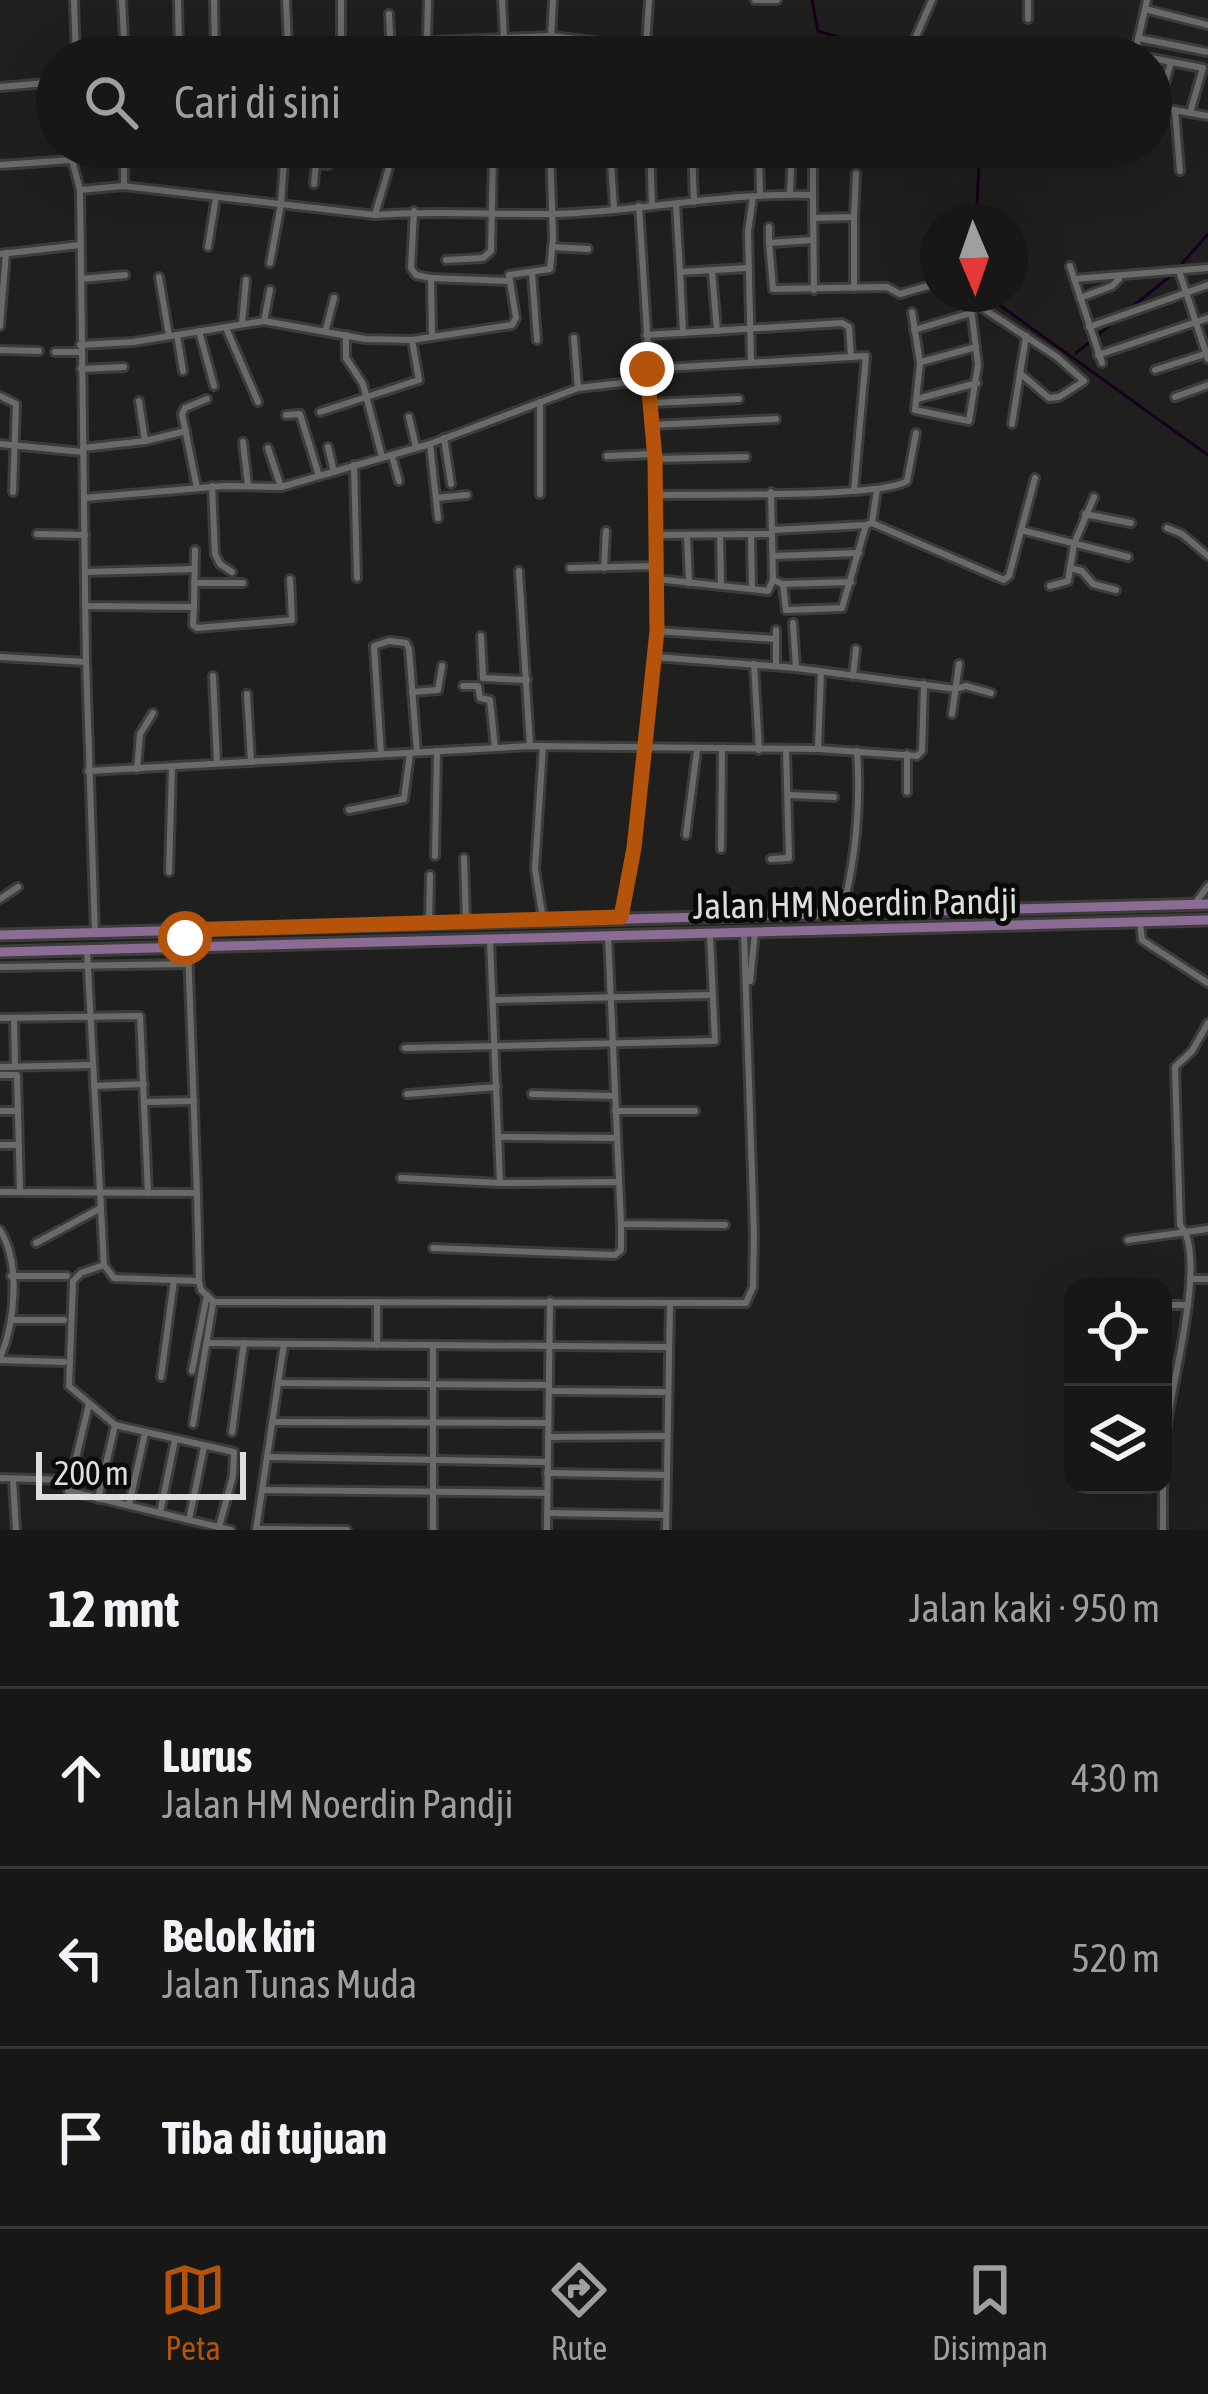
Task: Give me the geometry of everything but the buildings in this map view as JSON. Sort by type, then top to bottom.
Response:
[{"type":"main road","name":"Jalan HM Noerdin Pandji","points":[[0,934],[1208,904]]},
{"type":"main road","name":"Jalan HM Noerdin Pandji","points":[[0,952],[1208,920]]},
{"type":"main road","points":[[189,930],[189,948]]},
{"type":"street","points":[[74,0],[75,36]]},
{"type":"street","points":[[122,0],[124,36]]},
{"type":"street","points":[[178,0],[179,36]]},
{"type":"street","points":[[214,0],[215,36]]},
{"type":"street","points":[[286,0],[291,36]]},
{"type":"street","points":[[341,0],[341,36]]},
{"type":"street","points":[[428,0],[428,36]]},
{"type":"street","points":[[502,0],[504,36]]},
{"type":"street","points":[[551,36],[553,0]]},
{"type":"street","points":[[647,36],[649,0]]},
{"type":"street","points":[[755,0],[777,0]]},
{"type":"street","points":[[915,36],[932,0]]},
{"type":"street","points":[[1028,0],[1028,19]]},
{"type":"street","points":[[1138,36],[1146,4],[1208,25]]},
{"type":"street","points":[[389,14],[390,36]]},
{"type":"street","points":[[1172,45],[1208,52]]},
{"type":"street","points":[[1172,62],[1202,67],[1204,82],[1190,113]]},
{"type":"street","points":[[0,87],[36,84]]},
{"type":"street","points":[[1172,109],[1208,116]]},
{"type":"street","points":[[1175,110],[1180,170]]},
{"type":"street","points":[[0,165],[36,162]]},
{"type":"street","points":[[74,168],[80,190],[88,771],[95,933]]},
{"type":"street","points":[[124,168],[124,186]]},
{"type":"street","points":[[270,263],[283,168]]},
{"type":"street","points":[[314,184],[315,168]]},
{"type":"street","points":[[375,215],[386,168]]},
{"type":"street","points":[[446,260],[488,256],[493,168]]},
{"type":"street","points":[[55,352],[264,321],[412,340],[512,325],[516,318],[508,281],[512,274],[550,269],[551,168]]},
{"type":"street","points":[[611,168],[614,208]]},
{"type":"street","points":[[651,168],[652,206]]},
{"type":"street","points":[[693,168],[694,202]]},
{"type":"street","points":[[751,362],[749,268],[758,168]]},
{"type":"street","points":[[790,194],[791,168]]},
{"type":"street","points":[[813,168],[814,290]]},
{"type":"street","points":[[854,288],[856,174]]},
{"type":"street","points":[[80,190],[124,186],[375,215],[414,211],[552,214],[813,195]]},
{"type":"street","points":[[208,247],[216,195]]},
{"type":"street","points":[[676,205],[683,333]]},
{"type":"street","points":[[621,917],[634,848],[657,631],[655,457],[639,206]]},
{"type":"street","points":[[414,211],[411,268],[416,275],[508,281]]},
{"type":"street","points":[[813,218],[854,217]]},
{"type":"street","points":[[769,227],[773,290],[887,287],[900,294],[920,288]]},
{"type":"street","points":[[769,243],[814,240]]},
{"type":"street","points":[[0,326],[3,253],[80,244]]},
{"type":"street","points":[[553,247],[588,249]]},
{"type":"street","points":[[1070,266],[1100,359],[1208,318]]},
{"type":"street","points":[[680,272],[749,268]]},
{"type":"street","points":[[1074,279],[1208,268]]},
{"type":"street","points":[[712,271],[717,331]]},
{"type":"street","points":[[1155,370],[1207,355],[1177,271]]},
{"type":"street","points":[[532,273],[537,340]]},
{"type":"street","points":[[81,279],[125,275]]},
{"type":"street","points":[[1080,298],[1112,286],[1120,277]]},
{"type":"street","points":[[159,278],[183,371]]},
{"type":"street","points":[[431,278],[432,336]]},
{"type":"street","points":[[242,324],[246,280]]},
{"type":"street","points":[[1089,327],[1208,285]]},
{"type":"street","points":[[264,321],[270,290]]},
{"type":"street","points":[[326,330],[334,298]]},
{"type":"street","points":[[911,312],[914,330],[920,363],[916,412],[969,421],[977,383],[971,313],[914,330]]},
{"type":"street","points":[[990,312],[1084,379],[1059,397],[1049,398],[1020,374]]},
{"type":"street","points":[[646,335],[845,323],[851,357]]},
{"type":"street","points":[[226,327],[258,402]]},
{"type":"street","points":[[199,331],[214,386]]},
{"type":"street","points":[[346,334],[346,358],[367,396],[382,458]]},
{"type":"street","points":[[1012,424],[1026,337]]},
{"type":"street","points":[[574,338],[578,388]]},
{"type":"street","points":[[320,412],[418,380],[412,340]]},
{"type":"street","points":[[920,363],[976,347]]},
{"type":"street","points":[[0,350],[39,351]]},
{"type":"street","points":[[647,369],[866,356],[854,491]]},
{"type":"street","points":[[81,369],[124,367]]},
{"type":"street","points":[[84,497],[281,487],[430,444],[578,388],[648,380]]},
{"type":"street","points":[[916,399],[977,383]]},
{"type":"street","points":[[1175,397],[1208,385]]},
{"type":"street","points":[[0,396],[16,404],[13,492]]},
{"type":"street","points":[[197,488],[183,410],[207,399]]},
{"type":"street","points":[[651,404],[739,399]]},
{"type":"street","points":[[139,401],[145,441]]},
{"type":"street","points":[[540,401],[540,494]]},
{"type":"street","points":[[286,416],[300,414],[319,476]]},
{"type":"street","points":[[409,417],[416,447]]},
{"type":"street","points":[[652,425],[776,419]]},
{"type":"street","points":[[0,444],[83,450],[186,431]]},
{"type":"street","points":[[655,495],[900,486],[907,481],[916,433]]},
{"type":"street","points":[[444,438],[451,484]]},
{"type":"street","points":[[243,442],[248,487]]},
{"type":"street","points":[[430,444],[438,518]]},
{"type":"street","points":[[328,447],[334,472]]},
{"type":"street","points":[[268,448],[281,487]]},
{"type":"street","points":[[392,455],[398,482]]},
{"type":"street","points":[[608,456],[746,457]]},
{"type":"street","points":[[354,465],[357,578]]},
{"type":"street","points":[[655,535],[751,534],[869,524],[1002,580],[1009,576],[1035,478]]},
{"type":"street","points":[[212,487],[215,554],[232,572]]},
{"type":"street","points":[[783,584],[785,610],[839,611],[877,489]]},
{"type":"street","points":[[656,579],[771,590],[772,493]]},
{"type":"street","points":[[436,498],[467,494]]},
{"type":"street","points":[[1050,586],[1066,584],[1074,544],[1094,497]]},
{"type":"street","points":[[1085,514],[1131,523]]},
{"type":"street","points":[[1167,527],[1208,556]]},
{"type":"street","points":[[1020,530],[1127,557]]},
{"type":"street","points":[[604,568],[606,531]]},
{"type":"street","points":[[37,534],[86,535]]},
{"type":"street","points":[[751,534],[752,589]]},
{"type":"street","points":[[720,535],[721,586]]},
{"type":"street","points":[[687,536],[689,583]]},
{"type":"street","points":[[195,550],[193,625],[197,628],[290,621],[290,579]]},
{"type":"street","points":[[772,556],[860,553]]},
{"type":"street","points":[[570,568],[655,566]]},
{"type":"street","points":[[85,572],[194,568]]},
{"type":"street","points":[[1070,568],[1082,571],[1093,584],[1116,590]]},
{"type":"street","points":[[519,571],[530,746]]},
{"type":"street","points":[[773,580],[783,584],[851,582]]},
{"type":"street","points":[[194,583],[243,583]]},
{"type":"street","points":[[86,606],[194,607]]},
{"type":"street","points":[[793,623],[796,668]]},
{"type":"street","points":[[657,631],[776,635],[776,666]]},
{"type":"street","points":[[481,636],[483,678],[527,680]]},
{"type":"street","points":[[349,810],[404,799],[413,752],[406,643],[376,644],[380,754]]},
{"type":"street","points":[[854,676],[856,650]]},
{"type":"street","points":[[0,657],[86,662]]},
{"type":"street","points":[[655,657],[796,668],[956,689],[966,686],[992,693]]},
{"type":"street","points":[[754,664],[759,750]]},
{"type":"street","points":[[952,714],[959,664]]},
{"type":"street","points":[[412,692],[438,690],[442,666]]},
{"type":"street","points":[[818,749],[821,672]]},
{"type":"street","points":[[213,676],[218,764]]},
{"type":"street","points":[[88,771],[530,746],[922,753],[923,684]]},
{"type":"street","points":[[463,686],[479,686],[480,698],[490,700],[494,748]]},
{"type":"street","points":[[247,694],[251,761]]},
{"type":"street","points":[[137,769],[140,734],[153,713]]},
{"type":"street","points":[[543,746],[535,869],[543,920]]},
{"type":"street","points":[[686,836],[697,750]]},
{"type":"street","points":[[721,849],[722,750]]},
{"type":"street","points":[[435,856],[437,751]]},
{"type":"street","points":[[771,859],[789,858],[786,751]]},
{"type":"street","points":[[842,913],[860,801],[856,751]]},
{"type":"street","points":[[907,754],[907,792]]},
{"type":"street","points":[[169,872],[172,767]]},
{"type":"street","points":[[789,795],[834,796]]},
{"type":"street","points":[[464,858],[466,922]]},
{"type":"street","points":[[429,923],[430,875]]},
{"type":"street","points":[[1194,904],[1208,886]]},
{"type":"street","points":[[0,898],[18,887]]},
{"type":"street","points":[[1140,922],[1142,940],[1208,983]]},
{"type":"street","points":[[210,1299],[744,1304],[753,1287],[752,1136],[746,1084],[750,932]]},
{"type":"street","points":[[405,1048],[715,1040],[710,933]]},
{"type":"street","points":[[433,1249],[615,1255],[621,1250],[608,936]]},
{"type":"street","points":[[490,940],[500,1183]]},
{"type":"street","points":[[189,948],[199,1281],[210,1299],[193,1424]]},
{"type":"street","points":[[87,950],[104,1264],[114,1278],[199,1281]]},
{"type":"street","points":[[0,967],[189,964]]},
{"type":"street","points":[[494,1000],[711,995]]},
{"type":"street","points":[[0,1018],[140,1016],[148,1192]]},
{"type":"street","points":[[14,1018],[15,1066]]},
{"type":"street","points":[[1172,1393],[1188,1305],[1192,1244],[1180,1225],[1174,1070],[1208,1023]]},
{"type":"street","points":[[0,1071],[15,1066],[93,1065]]},
{"type":"street","points":[[0,1071],[17,1075],[20,1192]]},
{"type":"street","points":[[94,1087],[144,1084]]},
{"type":"street","points":[[407,1094],[497,1087]]},
{"type":"street","points":[[532,1094],[614,1096]]},
{"type":"street","points":[[145,1102],[194,1101]]},
{"type":"street","points":[[0,1111],[18,1111]]},
{"type":"street","points":[[615,1111],[695,1111]]},
{"type":"street","points":[[500,1137],[615,1138]]},
{"type":"street","points":[[0,1145],[19,1145]]},
{"type":"street","points":[[401,1178],[618,1182]]},
{"type":"street","points":[[0,1192],[197,1192]]},
{"type":"street","points":[[36,1243],[102,1208]]},
{"type":"street","points":[[622,1224],[725,1225]]},
{"type":"street","points":[[1128,1240],[1208,1228]]},
{"type":"street","points":[[0,1230],[8,1242],[11,1276],[11,1320],[0,1359],[64,1362]]},
{"type":"street","points":[[104,1264],[74,1281],[68,1386],[115,1425],[234,1452],[219,1527]]},
{"type":"street","points":[[11,1276],[67,1276]]},
{"type":"street","points":[[160,1377],[174,1280]]},
{"type":"street","points":[[1190,1280],[1208,1280]]},
{"type":"street","points":[[192,1371],[210,1299]]},
{"type":"street","points":[[547,1530],[550,1301]]},
{"type":"street","points":[[377,1302],[377,1345]]},
{"type":"street","points":[[666,1530],[670,1303]]},
{"type":"street","points":[[1172,1305],[1188,1305]]},
{"type":"street","points":[[11,1320],[64,1320]]},
{"type":"street","points":[[207,1343],[668,1347]]},
{"type":"street","points":[[232,1432],[244,1343]]},
{"type":"street","points":[[284,1344],[256,1529],[346,1530]]},
{"type":"street","points":[[433,1345],[433,1530]]},
{"type":"street","points":[[278,1383],[667,1392]]},
{"type":"street","points":[[89,1404],[69,1492],[231,1530]]},
{"type":"street","points":[[272,1422],[548,1423]]},
{"type":"street","points":[[98,1499],[115,1425]]},
{"type":"street","points":[[128,1506],[145,1433]]},
{"type":"street","points":[[548,1437],[667,1436]]},
{"type":"street","points":[[160,1514],[175,1440]]},
{"type":"street","points":[[189,1520],[204,1448]]},
{"type":"street","points":[[267,1457],[548,1462]]},
{"type":"street","points":[[548,1473],[668,1475]]},
{"type":"street","points":[[0,1478],[69,1480]]},
{"type":"street","points":[[13,1478],[16,1530]]},
{"type":"street","points":[[262,1490],[547,1493]]},
{"type":"street","points":[[1163,1494],[1163,1530]]},
{"type":"street","points":[[547,1513],[666,1515]]},
{"type":"waterway","points":[[812,0],[818,31],[835,36]]},
{"type":"waterway","points":[[977,204],[979,168]]},
{"type":"waterway","points":[[1127,311],[1173,274],[1208,234]]},
{"type":"waterway","points":[[1009,312],[1208,455]]},
{"type":"waterway","points":[[1076,353],[1115,321]]},
{"type":"waterway","points":[[0,660],[81,665]]},
{"type":"route","points":[[185,938],[183,930],[621,917],[634,848],[657,631],[655,459],[647,369]]}]
